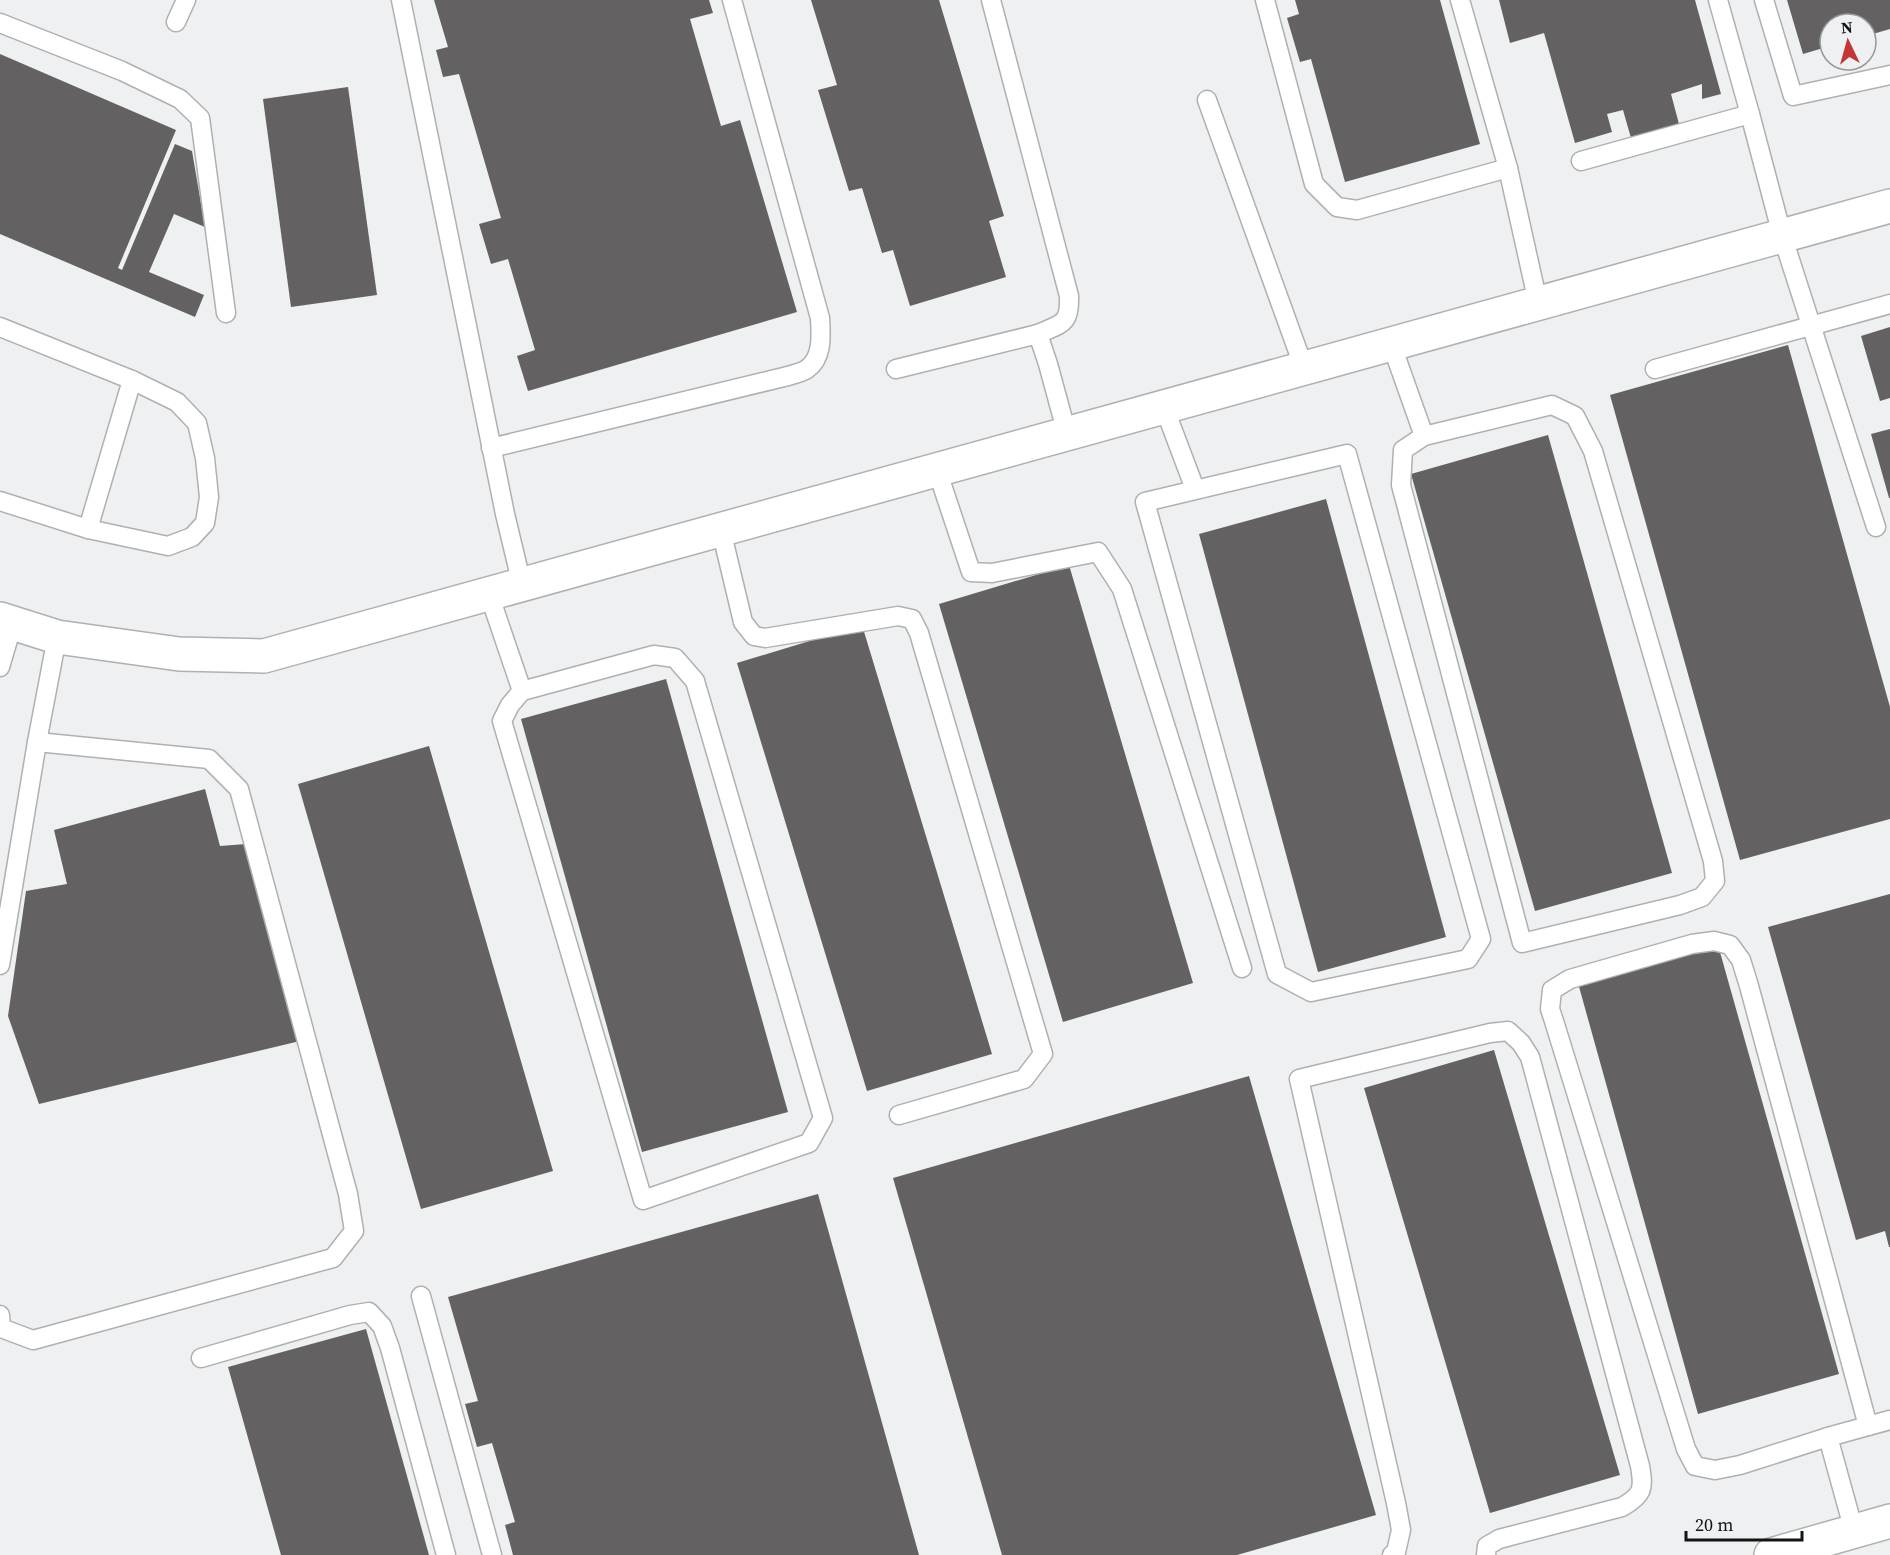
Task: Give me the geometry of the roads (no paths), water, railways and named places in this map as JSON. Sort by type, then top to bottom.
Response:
[{"type":"street","points":[[6,621],[57,637],[179,654],[264,656],[1890,206]]},
{"type":"street","points":[[1771,1555],[1890,1521]]},
{"type":"lane","points":[[176,22],[186,0]]},
{"type":"lane","points":[[401,0],[491,448],[522,585]]},
{"type":"lane","points":[[491,448],[784,377],[808,368],[817,355],[822,339],[820,318],[732,0]]},
{"type":"lane","points":[[896,369],[1038,334],[1064,322],[1070,311],[1069,296],[991,0]]},
{"type":"lane","points":[[1265,0],[1314,184],[1337,207],[1357,210],[1508,168]]},
{"type":"lane","points":[[1460,0],[1508,168],[1538,303]]},
{"type":"lane","points":[[1718,0],[1782,235],[1876,527]]},
{"type":"lane","points":[[1764,0],[1793,96],[1890,75]]},
{"type":"lane","points":[[0,22],[122,71],[180,99],[200,118],[226,313]]},
{"type":"lane","points":[[1207,100],[1304,368]]},
{"type":"lane","points":[[1581,161],[1750,114]]},
{"type":"lane","points":[[1655,369],[1890,304]]},
{"type":"lane","points":[[0,327],[132,380],[177,402],[196,423],[205,458],[209,497],[205,523],[192,537],[168,546],[88,529],[0,501]]},
{"type":"lane","points":[[1038,334],[1067,434]]},
{"type":"lane","points":[[1391,344],[1424,436]]},
{"type":"lane","points":[[88,529],[132,380]]},
{"type":"lane","points":[[1552,405],[1575,416],[1593,451],[1713,861],[1715,881],[1702,897],[1680,905],[1522,943],[1401,485],[1403,450],[1424,436],[1552,405]]},
{"type":"lane","points":[[1164,407],[1195,489]]},
{"type":"lane","points":[[1347,454],[1481,939],[1468,959],[1311,992],[1277,974],[1145,502],[1195,489],[1347,454]]},
{"type":"lane","points":[[937,470],[971,572],[992,573],[1098,552],[1122,589],[1242,968]]},
{"type":"lane","points":[[721,530],[743,622],[754,636],[765,638],[898,616],[912,619],[919,633],[1043,1054],[1024,1079],[899,1115]]},
{"type":"lane","points":[[489,594],[522,691]]},
{"type":"lane","points":[[0,667],[6,621]]},
{"type":"lane","points":[[0,965],[57,637]]},
{"type":"lane","points":[[654,655],[675,658],[695,681],[823,1118],[809,1143],[643,1200],[502,721],[510,705],[522,691],[654,655]]},
{"type":"lane","points":[[0,1315],[1,1329],[33,1340],[333,1258],[354,1231],[348,1194],[239,789],[209,759],[37,742]]},
{"type":"lane","points":[[1868,1426],[1741,960],[1730,945],[1714,941],[1692,944],[1570,979],[1552,990],[1550,1009],[1686,1449],[1695,1466],[1715,1470],[1740,1465],[1890,1420]]},
{"type":"lane","points":[[1392,1555],[1396,1552],[1401,1530],[1396,1503],[1299,1079],[1490,1033],[1508,1031],[1521,1043],[1530,1057],[1640,1466],[1643,1486],[1636,1499],[1622,1507],[1499,1539],[1487,1546],[1486,1555]]},
{"type":"lane","points":[[421,1296],[492,1555]]},
{"type":"lane","points":[[201,1358],[350,1315],[369,1312],[382,1326],[390,1348],[446,1555]]},
{"type":"lane","points":[[1828,1437],[1854,1532]]}]
